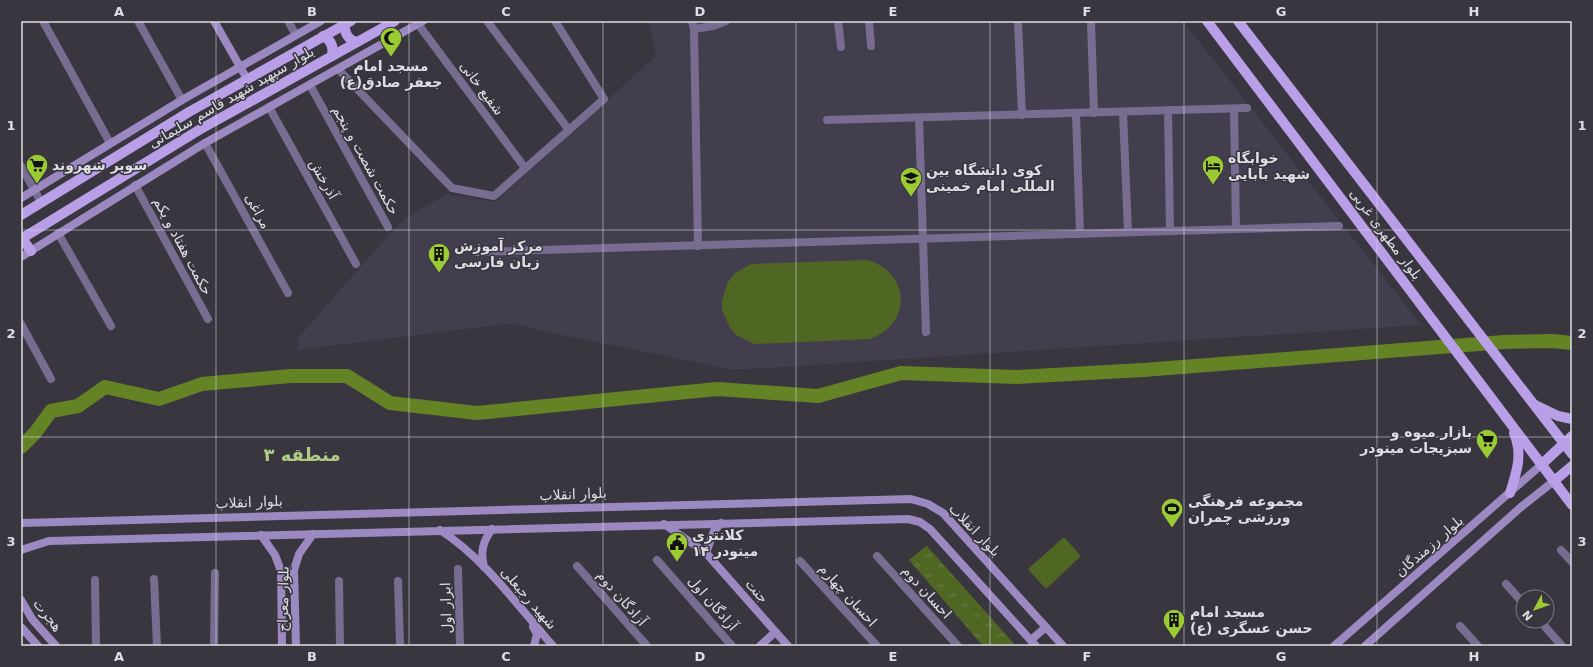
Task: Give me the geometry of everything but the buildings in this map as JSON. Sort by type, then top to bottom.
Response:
[{"type":"main road","points":[[214,21],[247,79]]},
{"type":"main road","points":[[21,198],[182,100],[321,21]]},
{"type":"main road","name":"بلوار سپهبد شهید قاسم سلیمانی","points":[[21,238],[199,130],[395,21]]},
{"type":"main road","points":[[1201,21],[1234,57]]},
{"type":"main road","name":"بلوار مطهری غربی","points":[[1207,21],[1507,416],[1541,465],[1572,505]]},
{"type":"main road","name":"بلوار مطهری غربی","points":[[1238,21],[1531,403],[1572,454]]},
{"type":"main road","points":[[1243,21],[1260,50]]},
{"type":"main road","points":[[21,257],[205,142],[310,85],[420,22]]},
{"type":"main road","points":[[348,23],[346,34],[351,40],[357,42]]},
{"type":"main road","name":"بلوار سپهبد شهید قاسم سلیمانی","points":[[21,215],[189,112],[348,23]]},
{"type":"main road","points":[[381,29],[398,35]]},
{"type":"main road","points":[[323,36],[331,43],[333,49],[332,56]]},
{"type":"main road","points":[[238,109],[244,121]]},
{"type":"main road","points":[[21,238],[30,251]]},
{"type":"main road","points":[[1531,403],[1558,416],[1572,419]]},
{"type":"main road","points":[[1507,416],[1517,439],[1520,456],[1518,471],[1510,493]]},
{"type":"main road","points":[[1541,465],[1572,436]]},
{"type":"main road","name":"بلوار رزمندگان","points":[[1334,646],[1541,465]]},
{"type":"main road","points":[[1365,646],[1521,507],[1572,466]]},
{"type":"main road","name":"بلوار انقلاب","points":[[21,523],[911,499],[928,504],[943,513],[1063,646]]},
{"type":"main road","points":[[21,550],[49,541],[894,518],[908,519],[920,522],[940,538],[1033,643],[1046,627]]},
{"type":"main road","points":[[706,553],[714,531],[721,523]]},
{"type":"main road","name":"جنت","points":[[664,524],[706,553],[788,646]]},
{"type":"main road","name":"شهید رجبعلی","points":[[484,568],[482,560],[484,543],[492,529]]},
{"type":"main road","name":"شهید رجبعلی","points":[[440,530],[456,541],[484,568],[553,646]]},
{"type":"main road","name":"بلوار معراج","points":[[296,646],[294,570],[299,554],[313,534]]},
{"type":"main road","name":"بلوار معراج","points":[[261,535],[275,554],[281,571],[282,646]]},
{"type":"main road","points":[[281,571],[288,568],[294,570]]},
{"type":"main road","name":"هجرت","points":[[21,600],[32,619],[56,646]]},
{"type":"main road","points":[[529,619],[537,634],[534,646]]},
{"type":"main road","name":"هجرت","points":[[21,627],[38,646]]},
{"type":"main road","points":[[760,646],[775,632]]},
{"type":"street","points":[[43,21],[110,143]]},
{"type":"street","points":[[138,21],[182,100]]},
{"type":"street","points":[[288,21],[296,35]]},
{"type":"street","points":[[487,21],[569,130]]},
{"type":"street","points":[[338,69],[452,188],[494,196],[604,99],[556,21]]},
{"type":"street","points":[[698,246],[693,25],[713,26],[726,21]]},
{"type":"street","points":[[838,21],[841,46]]},
{"type":"street","points":[[869,21],[871,46]]},
{"type":"street","points":[[1018,21],[1022,115]]},
{"type":"street","points":[[1091,21],[1094,113]]},
{"type":"street","name":"شفیع خانی","points":[[420,22],[525,168]]},
{"type":"street","name":"حکمت شصت و پنجم","points":[[310,85],[388,226]]},
{"type":"street","name":"آذرخش","points":[[269,107],[356,264]]},
{"type":"street","points":[[827,120],[1247,108]]},
{"type":"street","points":[[1234,109],[1236,229]]},
{"type":"street","points":[[1168,110],[1170,231]]},
{"type":"street","points":[[1123,112],[1128,232]]},
{"type":"street","points":[[1076,113],[1080,234]]},
{"type":"street","points":[[919,118],[926,332]]},
{"type":"street","name":"مراغی","points":[[205,142],[288,293]]},
{"type":"street","points":[[21,166],[41,202]]},
{"type":"street","name":"حکمت هفتاد و یکم","points":[[135,185],[208,320]]},
{"type":"street","points":[[476,252],[1339,226]]},
{"type":"street","points":[[58,233],[111,326]]},
{"type":"street","points":[[21,324],[51,379]]},
{"type":"street","points":[[1561,550],[1572,562]]},
{"type":"street","name":"احسان دوم","points":[[878,556],[958,646]]},
{"type":"street","name":"آزادگان اول","points":[[657,560],[732,646]]},
{"type":"street","name":"احسان چهارم","points":[[800,561],[877,646]]},
{"type":"street","name":"آزادگان دوم","points":[[577,566],[647,646]]},
{"type":"street","name":"ابرار اول","points":[[458,569],[460,646]]},
{"type":"street","points":[[214,573],[214,646]]},
{"type":"street","points":[[154,579],[157,646]]},
{"type":"street","points":[[95,580],[96,646]]},
{"type":"street","points":[[338,581],[340,646]]},
{"type":"street","points":[[398,581],[400,646]]},
{"type":"street","points":[[1506,584],[1515,594]]},
{"type":"street","points":[[1460,626],[1478,646]]},
{"type":"street","points":[[1547,629],[1562,646]]},
{"type":"shaded area","name":"کوی دانشگاه بین المللی امام خمینی","points":[[648,21],[1183,21],[1421,325],[734,370],[538,330],[515,323],[297,350],[299,337],[377,248],[405,219],[446,194],[495,202],[656,56]]},
{"type":"green space","points":[[867,260],[881,266],[892,275],[898,286],[901,298],[899,310],[894,322],[884,332],[870,339],[754,344],[736,335],[730,328],[722,310],[722,300],[728,282],[734,274],[751,264]]},
{"type":"green space","points":[[1064,537],[1081,556],[1046,589],[1028,569]]},
{"type":"green space","points":[[926,546],[1016,646],[983,646],[909,560]]},
{"type":"waterway","points":[[21,447],[35,433],[51,411],[78,406],[105,387],[159,399],[202,384],[291,376],[347,376],[390,403],[477,413],[717,389],[818,396],[901,373],[1017,377],[1143,370],[1504,342],[1552,341],[1572,343]]},
{"type":"place","name":"مسجد امام جعفر صادق(ع)","points":[[391,58]]},
{"type":"place","name":"سوپر شهروند","points":[[37,184]]},
{"type":"place","name":"خوابگاه شهید بابایی","points":[[1213,186]]},
{"type":"place","name":"کوی دانشگاه بین المللی امام خمینی","points":[[911,198]]},
{"type":"place","name":"مرکز آموزش زبان فارسی","points":[[439,274]]},
{"type":"place","name":"بازار میوه و سبزیجات مینودر","points":[[1487,460]]},
{"type":"place","name":"مجموعه فرهنگی ورزشی چمران","points":[[1172,528]]},
{"type":"place","name":"کلانتری ۱۴ مینودر","points":[[677,562]]},
{"type":"place","name":"مسجد امام حسن عسگری (ع)","points":[[1174,640]]},
{"type":"district","name":"منطقه ۳","points":[[302,455]]}]
